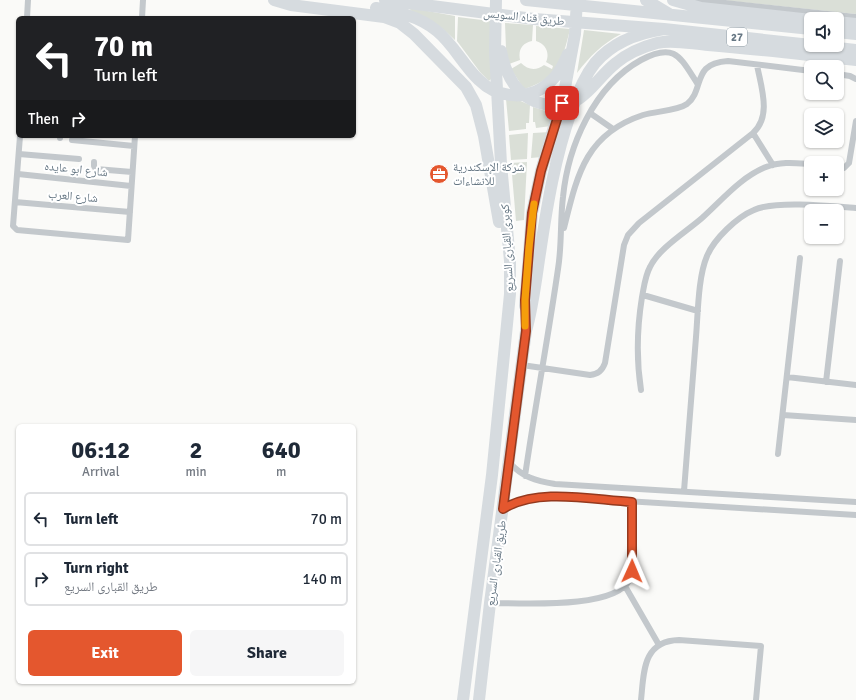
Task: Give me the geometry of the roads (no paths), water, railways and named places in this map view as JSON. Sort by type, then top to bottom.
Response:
[{"type":"highway","points":[[274,0],[291,4],[384,17],[400,23],[414,34],[466,87],[476,105],[480,115],[489,162],[504,263],[504,284],[485,494],[486,520]]},
{"type":"highway","points":[[315,0],[398,11],[428,24],[452,45],[472,72],[486,86],[503,94],[531,94],[553,80],[563,65],[575,34]]},
{"type":"highway","name":"طريق قناه السويس","points":[[385,0],[534,19],[664,29]]},
{"type":"highway","name":"كوبرى القبارى السريع","points":[[486,520],[507,334],[510,281],[510,261],[501,164],[495,33],[496,0]]},
{"type":"highway","name":"طريق قناه السويس","points":[[526,0],[672,15]]},
{"type":"highway","name":"كوبرى القبارى السريع","points":[[526,331],[525,300],[529,247],[536,194],[541,171],[564,93],[575,34],[577,0]]},
{"type":"highway","points":[[646,0],[672,15]]},
{"type":"highway","points":[[673,0],[700,8],[804,19]]},
{"type":"highway","name":"27","points":[[672,15],[804,28]]},
{"type":"highway","points":[[844,23],[856,24]]},
{"type":"highway","points":[[526,331],[532,304],[550,192],[565,128],[579,90],[589,71],[600,58],[613,47],[622,41],[642,33],[664,29]]},
{"type":"highway","name":"27","points":[[664,29],[804,44]]},
{"type":"highway","points":[[495,33],[501,48],[505,68],[512,83],[519,91],[530,99],[551,105],[565,104],[579,99],[590,90],[616,63],[632,52],[646,46],[659,43],[672,42],[739,47],[856,60]]},
{"type":"highway","points":[[844,33],[856,34]]},
{"type":"highway","name":"27","points":[[844,49],[856,50]]},
{"type":"highway","name":"طريق القبارى السريع","points":[[479,700],[490,603],[526,331]]},
{"type":"highway","name":"طريق القبارى السريع","points":[[463,700],[486,520]]},
{"type":"street","points":[[27,16],[28,0]]},
{"type":"street","points":[[142,16],[143,0]]},
{"type":"street","points":[[697,0],[856,17]]},
{"type":"street","points":[[525,476],[558,270],[562,230],[562,198],[566,175],[578,137],[590,113],[602,95],[616,80],[637,62],[652,55],[669,52],[675,53],[680,57],[697,83]]},
{"type":"street","points":[[562,230],[565,228],[574,187],[581,168],[595,147],[613,129],[642,115],[682,107],[693,96],[697,83],[707,69],[719,62],[728,61],[804,70]]},
{"type":"street","points":[[522,365],[590,375],[597,373],[602,369],[605,363],[624,245],[628,235],[639,223],[759,126],[764,113],[757,64]]},
{"type":"street","points":[[844,75],[856,79]]},
{"type":"street","points":[[590,113],[613,129]]},
{"type":"street","points":[[844,168],[849,163],[856,122]]},
{"type":"street","points":[[752,133],[773,165]]},
{"type":"street","points":[[20,138],[13,226],[17,230],[128,240],[135,138]]},
{"type":"street","points":[[72,140],[134,146]]},
{"type":"street","points":[[19,154],[79,159]]},
{"type":"street","points":[[94,162],[96,169],[132,172]]},
{"type":"street","points":[[641,390],[637,345],[639,317],[650,267],[662,251],[747,178],[759,170],[773,165],[788,162],[804,163]]},
{"type":"street","name":"شارع ابو عايده","points":[[18,174],[131,186]]},
{"type":"street","name":"شارع العرب","points":[[15,202],[130,212]]},
{"type":"street","points":[[684,491],[698,311],[703,270],[707,255],[720,237],[748,213],[758,208],[770,205],[856,208]]},
{"type":"street","points":[[778,454],[800,258]]},
{"type":"street","points":[[826,382],[840,261]]},
{"type":"street","points":[[643,295],[698,311]]},
{"type":"street","points":[[787,377],[856,385]]},
{"type":"street","points":[[783,415],[856,420]]},
{"type":"street","points":[[509,462],[525,476],[555,484],[856,502]]},
{"type":"street","points":[[503,509],[514,503],[533,498],[581,498],[856,515]]},
{"type":"street","points":[[490,603],[570,602],[614,593],[625,586],[630,579],[632,571],[632,502]]},
{"type":"street","points":[[625,586],[659,645]]},
{"type":"street","points":[[641,700],[645,663],[651,653],[659,645],[670,640],[761,646],[756,700]]},
{"type":"place","name":"شركة الإسكندرية للانشاءات","points":[[439,174]]}]
